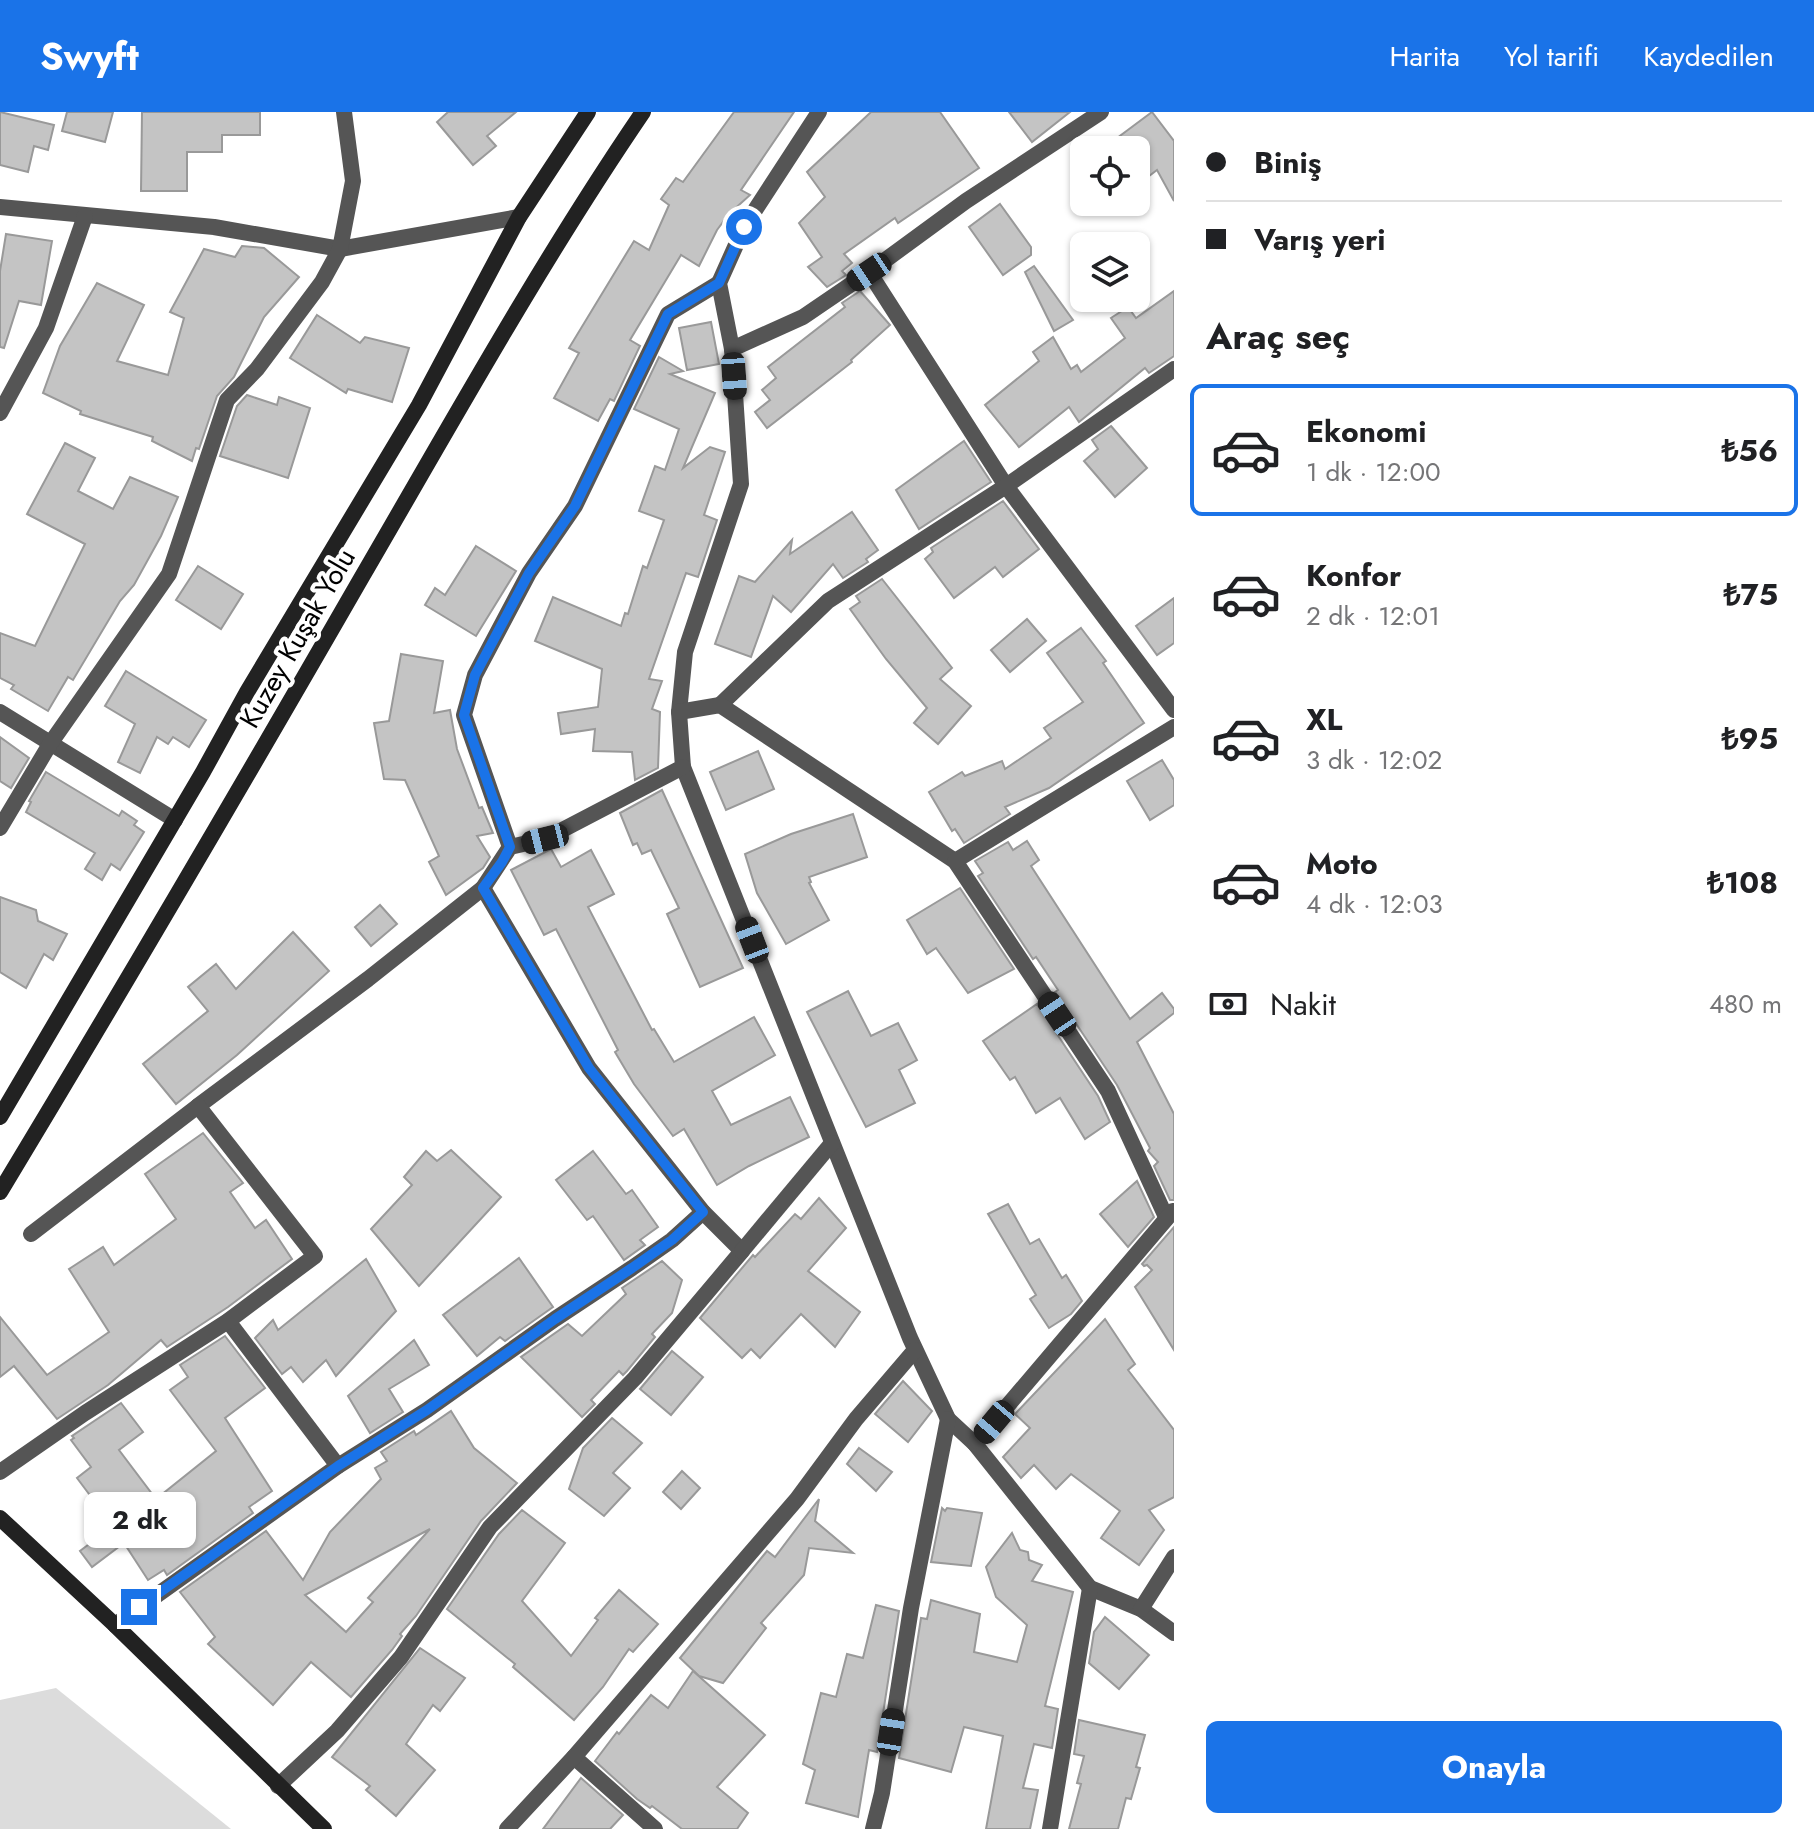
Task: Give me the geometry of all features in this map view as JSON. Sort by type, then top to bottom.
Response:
[{"type":"main road","name":"Kuzey Kuşak Yolu","points":[[0,1117],[247,692],[419,405],[519,217],[588,112]]},
{"type":"main road","name":"Kuzey Kuşak Yolu","points":[[0,1192],[145,953],[520,304],[643,112]]},
{"type":"main road","points":[[0,1518],[115,1625],[324,1829]]},
{"type":"street","points":[[0,828],[50,744],[169,574],[227,400],[257,369],[322,282],[340,249],[353,181],[344,112]]},
{"type":"street","points":[[31,1234],[368,979],[483,888],[502,862],[510,847],[464,715],[475,675],[529,573],[575,506],[668,314],[719,283],[744,227],[819,112]]},
{"type":"street","points":[[732,349],[803,317],[966,201],[1101,112]]},
{"type":"street","points":[[0,207],[214,227],[340,249],[519,217]]},
{"type":"street","points":[[0,413],[46,328],[85,216]]},
{"type":"street","points":[[869,272],[1006,486],[1174,710]]},
{"type":"street","points":[[719,283],[732,349],[741,484],[685,652],[679,712],[683,767],[915,1350],[948,1419],[975,1444],[1090,1588],[1141,1609],[1174,1633]]},
{"type":"street","points":[[679,712],[720,705],[828,601],[1006,486],[1174,369]]},
{"type":"street","points":[[720,705],[955,861],[1108,1091],[1170,1213],[975,1444]]},
{"type":"street","points":[[0,712],[175,820]]},
{"type":"street","points":[[955,861],[1174,727]]},
{"type":"street","points":[[510,847],[545,839],[683,767]]},
{"type":"street","points":[[483,888],[589,1068],[703,1212],[742,1251]]},
{"type":"street","points":[[0,1472],[228,1321],[315,1256],[198,1106]]},
{"type":"street","points":[[278,1786],[337,1731],[401,1657],[490,1527],[635,1378],[832,1143]]},
{"type":"street","points":[[115,1625],[338,1466],[427,1410],[672,1240],[703,1212]]},
{"type":"street","points":[[228,1321],[338,1466]]},
{"type":"street","points":[[507,1829],[574,1757],[797,1499],[856,1419],[915,1350]]},
{"type":"street","points":[[873,1829],[948,1419]]},
{"type":"street","points":[[1141,1609],[1174,1557]]},
{"type":"street","points":[[1050,1829],[1090,1588]]},
{"type":"street","points":[[574,1757],[655,1829]]},
{"type":"shaded area","points":[[56,1688],[231,1829],[0,1829],[0,1700]]},
{"type":"building","points":[[0,112],[54,125],[48,150],[34,146],[28,172],[0,165]]},
{"type":"building","points":[[67,112],[113,112],[105,142],[62,131]]},
{"type":"building","points":[[142,112],[260,112],[260,135],[222,135],[222,152],[187,152],[187,191],[141,191]]},
{"type":"building","points":[[448,112],[516,112],[487,136],[496,146],[473,165],[437,122]]},
{"type":"building","points":[[734,112],[794,112],[741,190],[750,195],[717,230],[699,266],[681,255],[630,340],[640,346],[614,401],[610,399],[598,421],[554,398],[579,353],[569,348],[634,241],[649,250],[669,205],[661,199],[676,178],[683,182]]},
{"type":"building","points":[[871,112],[940,112],[979,168],[898,223],[895,218],[844,254],[852,263],[842,271],[846,275],[827,287],[808,267],[822,257],[799,223],[825,197],[807,172]]},
{"type":"building","points":[[1009,112],[1070,112],[1032,142]]},
{"type":"building","points":[[1152,112],[1174,141],[1174,201],[1157,170],[1150,175],[1150,136],[1120,136]]},
{"type":"building","points":[[1000,204],[1031,247],[1031,255],[1003,275],[969,227]]},
{"type":"building","points":[[6,234],[52,241],[41,305],[19,301],[4,348],[0,347],[0,271]]},
{"type":"building","points":[[242,246],[264,248],[299,277],[264,317],[234,377],[217,396],[192,461],[152,441],[153,437],[80,414],[81,411],[43,393],[60,346],[97,283],[144,305],[117,361],[168,375],[184,318],[170,312],[204,249],[235,257]]},
{"type":"building","points":[[1034,266],[1073,320],[1054,331],[1025,272]]},
{"type":"building","points":[[860,291],[890,325],[852,362],[767,428],[755,412],[770,400],[762,390],[776,378],[768,367],[845,307],[842,303]]},
{"type":"building","points":[[1174,291],[1174,356],[1149,373],[1145,368],[1079,422],[1069,407],[1019,447],[985,405],[1039,361],[1033,352],[1053,337],[1071,369],[1077,365],[1081,372],[1125,338],[1111,318],[1120,312],[1132,312],[1136,318],[1150,312],[1150,308]]},
{"type":"building","points":[[317,315],[360,343],[365,337],[409,348],[392,402],[348,389],[346,393],[290,358]]},
{"type":"building","points":[[711,322],[719,364],[687,370],[679,328]]},
{"type":"building","points":[[659,357],[683,371],[670,374],[715,393],[683,468],[710,447],[725,452],[704,515],[717,520],[698,577],[686,573],[649,679],[662,681],[652,709],[660,712],[658,768],[635,780],[632,752],[593,751],[595,729],[561,734],[558,713],[598,707],[602,669],[535,641],[553,597],[621,626],[625,613],[628,614],[643,566],[647,568],[664,520],[639,511],[655,466],[665,470],[679,429],[634,409]]},
{"type":"building","points":[[247,395],[277,405],[279,397],[310,408],[288,478],[220,456],[237,406]]},
{"type":"building","points":[[1111,426],[1147,468],[1115,497],[1084,461],[1098,449],[1092,440]]},
{"type":"building","points":[[964,441],[991,482],[919,529],[896,490]]},
{"type":"building","points":[[65,443],[95,458],[78,491],[113,509],[130,477],[178,497],[134,585],[120,601],[73,680],[68,677],[48,711],[11,689],[14,685],[0,678],[0,633],[35,646],[85,544],[27,514]]},
{"type":"building","points":[[1003,501],[1039,549],[1003,577],[995,567],[954,598],[925,559],[933,552],[931,548]]},
{"type":"building","points":[[852,512],[878,550],[866,559],[868,562],[843,578],[833,564],[791,612],[773,596],[751,657],[715,644],[739,576],[755,582],[792,540],[790,554]]},
{"type":"building","points":[[476,546],[516,571],[476,636],[425,605],[435,588],[445,595]]},
{"type":"building","points":[[198,566],[243,594],[221,629],[176,600]]},
{"type":"building","points":[[882,579],[952,668],[940,679],[971,706],[938,744],[914,723],[927,708],[850,609],[860,602],[856,596]]},
{"type":"building","points":[[1174,598],[1174,643],[1157,655],[1136,626]]},
{"type":"building","points":[[1027,619],[1046,641],[1010,672],[991,650]]},
{"type":"building","points":[[1081,628],[1106,661],[1103,663],[1144,723],[1049,788],[1005,807],[1010,814],[964,843],[955,829],[952,831],[929,792],[962,772],[965,776],[1002,761],[1005,769],[1051,738],[1044,728],[1083,702],[1047,653]]},
{"type":"building","points":[[401,654],[443,661],[434,713],[450,710],[457,749],[479,808],[482,807],[493,833],[477,836],[490,857],[483,868],[446,895],[429,862],[439,856],[405,780],[384,779],[374,723],[389,721]]},
{"type":"building","points":[[126,671],[206,720],[189,747],[173,737],[168,744],[157,737],[140,773],[118,762],[135,724],[105,706]]},
{"type":"building","points":[[0,737],[29,758],[11,788],[0,781]]},
{"type":"building","points":[[758,751],[774,789],[726,810],[710,772]]},
{"type":"building","points":[[1162,760],[1174,780],[1174,805],[1150,820],[1127,781]]},
{"type":"building","points":[[46,772],[119,816],[122,811],[137,821],[134,825],[144,832],[120,870],[111,864],[102,880],[85,869],[95,853],[26,812]]},
{"type":"building","points":[[662,790],[743,968],[700,987],[667,914],[679,908],[651,850],[642,854],[637,843],[633,845],[620,813]]},
{"type":"building","points":[[853,814],[867,857],[809,877],[809,883],[829,920],[786,944],[757,893],[745,854],[791,834]]},
{"type":"building","points":[[1027,841],[1039,860],[1031,866],[1130,1019],[1162,993],[1174,1009],[1174,1013],[1137,1042],[1174,1114],[1174,1200],[1170,1200],[1154,1166],[1158,1162],[1148,1151],[1150,1148],[1117,1085],[1055,992],[1058,990],[1036,957],[1033,959],[978,876],[983,873],[975,861],[1008,842],[1013,850]]},
{"type":"building","points":[[551,849],[561,867],[591,850],[614,894],[588,907],[652,1030],[674,1062],[754,1017],[775,1055],[712,1091],[731,1125],[790,1097],[809,1137],[717,1185],[684,1129],[673,1136],[634,1084],[615,1052],[618,1050],[556,929],[544,935],[511,870]]},
{"type":"building","points":[[960,888],[1014,969],[968,993],[936,948],[927,954],[907,920]]},
{"type":"building","points":[[0,897],[36,910],[38,921],[67,934],[53,960],[44,954],[26,988],[0,972]]},
{"type":"building","points":[[380,905],[397,924],[371,946],[355,927]]},
{"type":"building","points":[[293,932],[329,971],[237,1055],[176,1104],[143,1064],[208,1011],[188,987],[216,964],[236,989]]},
{"type":"building","points":[[848,991],[871,1036],[898,1023],[917,1060],[899,1070],[915,1103],[866,1127],[807,1012]]},
{"type":"building","points":[[1037,1004],[1098,1096],[1110,1122],[1085,1139],[1060,1098],[1036,1113],[1015,1077],[1010,1080],[983,1041]]},
{"type":"building","points":[[203,1133],[243,1183],[230,1192],[255,1228],[266,1220],[292,1259],[228,1307],[167,1347],[161,1340],[108,1385],[57,1419],[14,1366],[0,1377],[0,1317],[47,1375],[109,1332],[69,1269],[103,1247],[114,1265],[176,1219],[145,1174]]},
{"type":"building","points":[[451,1150],[501,1197],[419,1286],[371,1229],[412,1185],[404,1177],[426,1151],[437,1161]]},
{"type":"building","points":[[593,1151],[626,1194],[632,1190],[658,1227],[640,1240],[645,1245],[624,1260],[593,1216],[587,1220],[556,1180]]},
{"type":"building","points":[[1137,1181],[1154,1217],[1128,1247],[1100,1214]]},
{"type":"building","points":[[819,1198],[846,1228],[808,1271],[860,1312],[835,1347],[801,1314],[760,1358],[751,1349],[742,1358],[700,1318],[753,1255],[755,1257],[795,1214],[801,1219]]},
{"type":"building","points":[[1008,1204],[1030,1244],[1039,1239],[1062,1278],[1066,1275],[1082,1301],[1071,1314],[1049,1328],[1030,1299],[1036,1295],[988,1214]]},
{"type":"building","points":[[1174,1227],[1174,1350],[1135,1287],[1152,1270],[1142,1264]]},
{"type":"building","points":[[519,1258],[553,1307],[505,1341],[500,1337],[477,1356],[443,1315]]},
{"type":"building","points":[[366,1259],[396,1311],[336,1376],[326,1360],[303,1382],[291,1367],[282,1374],[255,1338],[273,1320],[278,1330]]},
{"type":"building","points":[[662,1261],[682,1280],[672,1313],[652,1334],[655,1337],[627,1371],[623,1375],[619,1371],[591,1400],[595,1404],[582,1417],[521,1357],[568,1324],[582,1336],[626,1294],[622,1288]]},
{"type":"building","points":[[1105,1319],[1135,1364],[1128,1370],[1174,1430],[1174,1497],[1149,1510],[1164,1530],[1139,1565],[1101,1538],[1120,1511],[1071,1474],[1056,1489],[1034,1465],[1021,1478],[1003,1457],[1030,1428],[1015,1414]]},
{"type":"building","points":[[225,1336],[265,1388],[225,1418],[272,1491],[249,1507],[253,1513],[167,1575],[164,1570],[148,1580],[124,1543],[92,1567],[80,1551],[113,1526],[77,1478],[91,1467],[71,1440],[74,1438],[72,1436],[121,1403],[143,1432],[119,1450],[156,1499],[216,1451],[170,1390],[188,1377],[180,1365]]},
{"type":"building","points":[[414,1340],[429,1365],[389,1389],[403,1412],[370,1433],[348,1396]]},
{"type":"building","points":[[672,1351],[703,1377],[671,1415],[640,1389]]},
{"type":"building","points":[[903,1381],[932,1411],[908,1442],[875,1414]]},
{"type":"building","points":[[451,1411],[474,1448],[517,1483],[481,1521],[416,1616],[400,1634],[402,1636],[392,1650],[351,1697],[311,1662],[273,1705],[208,1644],[215,1637],[180,1592],[266,1531],[303,1580],[330,1532],[381,1479],[375,1468],[387,1461],[381,1452],[414,1431],[416,1435]],"holes":[[[430,1529],[368,1598],[373,1602],[346,1632],[305,1595]]]},
{"type":"building","points":[[612,1418],[642,1443],[613,1473],[630,1488],[604,1516],[569,1489],[583,1448]]},
{"type":"building","points":[[859,1448],[892,1472],[876,1491],[847,1464]]},
{"type":"building","points":[[682,1471],[700,1488],[681,1509],[663,1492]]},
{"type":"building","points":[[819,1499],[815,1521],[853,1553],[809,1548],[804,1575],[761,1623],[766,1628],[723,1683],[699,1676],[680,1658],[767,1551],[775,1557]]},
{"type":"building","points":[[942,1508],[945,1511],[947,1508],[982,1513],[971,1566],[931,1562]]},
{"type":"building","points":[[522,1510],[565,1543],[522,1601],[571,1656],[598,1620],[595,1618],[619,1590],[658,1624],[633,1652],[629,1649],[603,1687],[574,1720],[513,1667],[515,1664],[447,1609],[499,1534]]},
{"type":"building","points":[[1012,1533],[1020,1550],[1028,1552],[1029,1560],[1042,1565],[1032,1581],[1073,1592],[1045,1706],[1058,1709],[1052,1748],[1034,1744],[1023,1788],[1038,1790],[1030,1829],[986,1829],[1003,1736],[964,1727],[951,1772],[899,1758],[921,1618],[927,1619],[931,1600],[980,1614],[974,1652],[1017,1662],[1027,1625],[996,1597],[986,1567]]},
{"type":"building","points":[[876,1605],[899,1611],[877,1752],[869,1750],[858,1817],[806,1803],[815,1770],[803,1764],[821,1693],[836,1697],[847,1654],[863,1658]]},
{"type":"building","points":[[1105,1617],[1149,1655],[1119,1689],[1089,1663],[1094,1632]]},
{"type":"building","points":[[420,1648],[465,1678],[440,1711],[433,1705],[406,1744],[435,1770],[396,1816],[366,1790],[370,1786],[332,1757]]},
{"type":"building","points":[[693,1671],[765,1735],[717,1787],[748,1813],[737,1829],[682,1829],[652,1806],[650,1808],[637,1799],[595,1761],[651,1695],[668,1708]]},
{"type":"building","points":[[1079,1720],[1145,1735],[1136,1767],[1140,1768],[1131,1799],[1126,1798],[1118,1829],[1069,1829],[1081,1784],[1077,1783],[1084,1756],[1074,1754]]},
{"type":"building","points":[[581,1778],[623,1815],[610,1829],[543,1829]]},
{"type":"route","points":[[139,1607],[338,1466],[427,1410],[672,1240],[703,1212],[589,1068],[483,888],[510,847],[464,715],[475,675],[529,573],[575,506],[668,314],[719,283],[744,227]]}]
